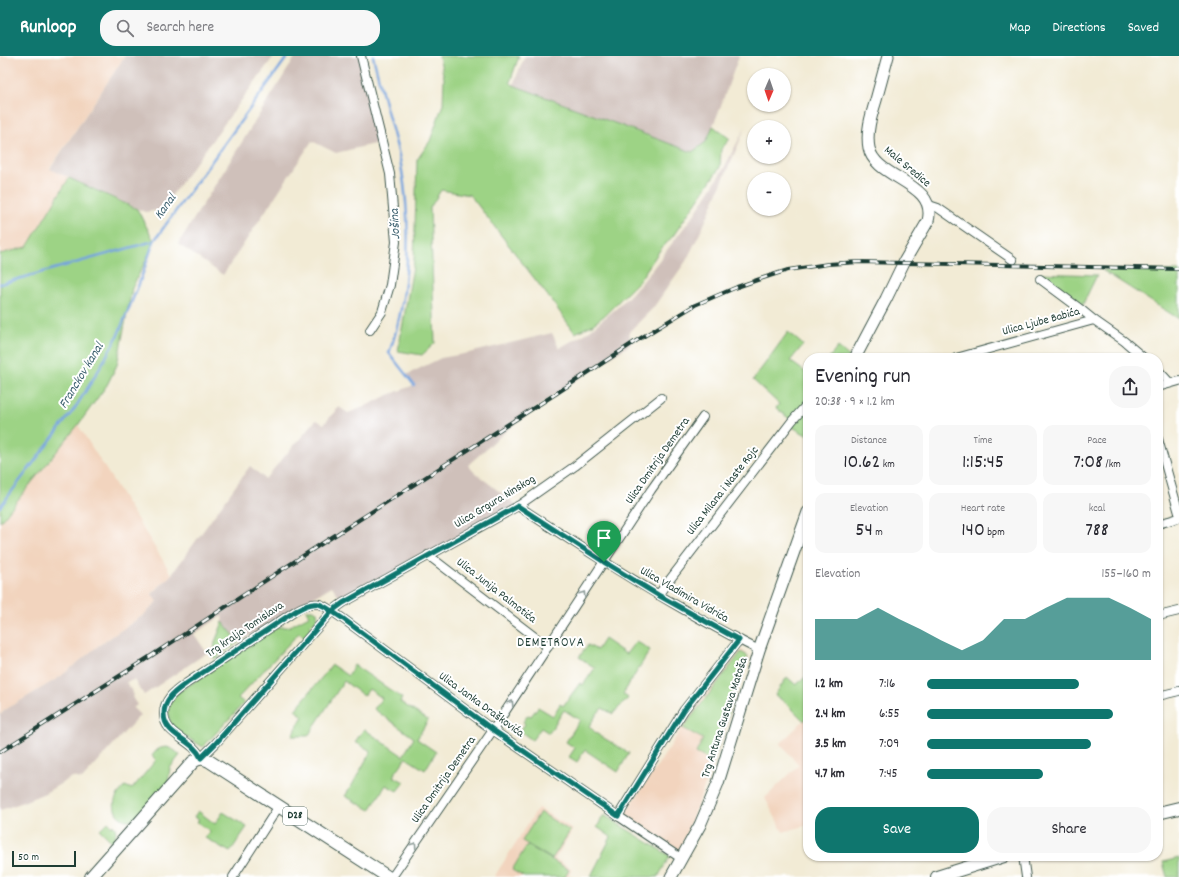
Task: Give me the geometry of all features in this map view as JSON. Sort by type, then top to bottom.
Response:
[{"type":"main road","name":"D28","points":[[201,758],[209,761],[388,877]]},
{"type":"main road","points":[[91,877],[193,762],[201,758]]},
{"type":"main road","points":[[1163,812],[1179,808]]},
{"type":"main road","points":[[936,877],[988,861]]},
{"type":"street","points":[[361,56],[390,174],[396,242],[390,286],[382,312],[370,330]]},
{"type":"street","name":"Male Sredice","points":[[856,353],[886,299],[904,262],[928,221],[930,213],[929,205],[921,194],[876,162],[869,149],[868,126],[888,56]]},
{"type":"street","name":"Male Sredice","points":[[929,205],[938,208],[1013,260]]},
{"type":"street","points":[[1040,279],[1094,320]]},
{"type":"street","name":"Ulica Ljube Babića","points":[[974,353],[1094,320],[1138,353]]},
{"type":"street","points":[[1163,375],[1170,383]]},
{"type":"street","points":[[1163,385],[1179,381]]},
{"type":"street","name":"Ulica Grgura Ninskog","points":[[332,611],[343,603],[428,555],[518,506],[575,466],[660,398]]},
{"type":"street","name":"Ulica Milana i Naste Rojc","points":[[658,595],[789,425],[803,410]]},
{"type":"street","name":"Ulica Dmitrija Demetra","points":[[392,877],[493,730],[651,490],[703,417]]},
{"type":"street","points":[[1163,457],[1179,513]]},
{"type":"street","name":"Ulica Vladimira Vidrića","points":[[518,506],[658,595],[739,640]]},
{"type":"street","points":[[1163,523],[1179,518]]},
{"type":"street","points":[[759,650],[803,526]]},
{"type":"street","name":"Ulica Junija Palmotića","points":[[428,555],[548,647]]},
{"type":"street","name":"Trg kralja Tomislava","points":[[201,758],[196,749],[171,731],[165,724],[164,708],[166,701],[171,695],[222,659],[305,606],[312,603],[318,604],[332,611]]},
{"type":"street","points":[[201,758],[216,743],[332,611]]},
{"type":"street","name":"Ulica Janka Draškovića","points":[[332,611],[493,730],[618,816]]},
{"type":"street","points":[[1163,615],[1179,611]]},
{"type":"street","name":"Trg Antuna Gustava Matoša","points":[[618,816],[684,710],[739,640],[759,650],[718,783],[700,825],[682,859],[670,877]]},
{"type":"street","points":[[1163,695],[1179,691]]},
{"type":"street","points":[[233,877],[279,806]]},
{"type":"street","points":[[618,816],[682,859]]},
{"type":"street","points":[[1024,861],[1026,877]]},
{"type":"shaded area","points":[[0,56],[125,56],[50,168],[69,178],[27,247],[0,254]]},
{"type":"shaded area","points":[[125,56],[274,56],[161,210],[145,212],[50,169]]},
{"type":"shaded area","points":[[296,56],[362,56],[382,142],[336,153],[312,141],[223,275],[178,244]]},
{"type":"shaded area","points":[[525,56],[739,56],[706,142],[692,152],[513,85]]},
{"type":"shaded area","points":[[746,126],[703,227],[686,261],[653,308],[629,332],[631,344],[557,393],[515,424],[468,465],[474,472],[518,506],[343,603],[332,586],[239,642],[223,622],[222,616],[194,634],[207,653],[144,695],[134,680],[126,682],[134,695],[132,697],[137,705],[133,708],[140,715],[82,779],[72,777],[45,793],[0,810],[0,715],[5,710],[60,677],[98,646],[145,614],[157,602],[152,594],[172,574],[250,466],[265,479],[316,420],[324,424],[339,407],[348,413],[414,385],[406,375],[441,358],[469,353],[552,333],[559,348],[585,334],[618,307],[641,284],[696,212],[724,168]]},
{"type":"shaded area","points":[[78,425],[172,574],[152,593],[157,601],[145,614],[98,646],[60,677],[0,714],[0,522]]},
{"type":"shaded area","points":[[741,649],[749,656],[715,760],[679,851],[624,815],[672,744],[693,708]]},
{"type":"shaded area","points":[[803,721],[803,826],[783,832],[765,798],[799,765],[780,744]]},
{"type":"shaded area","points":[[538,808],[573,829],[555,859],[572,869],[568,877],[494,877]]},
{"type":"green space","points":[[439,56],[519,56],[510,82],[513,85],[692,152],[706,142],[713,126],[730,139],[721,149],[720,167],[673,236],[660,250],[639,281],[605,315],[592,325],[575,333],[470,195],[441,190],[430,208],[435,343],[422,355],[398,351],[414,261],[417,160],[430,141],[443,104],[444,78]]},
{"type":"green space","points":[[69,178],[137,209],[154,241],[132,288],[117,365],[107,385],[78,425],[0,522],[0,254],[27,247]]},
{"type":"green space","points":[[1102,270],[1179,271],[1179,319]]},
{"type":"green space","points":[[1040,273],[1097,275],[1081,308],[1046,280]]},
{"type":"green space","points":[[788,332],[803,345],[790,361],[803,370],[803,433],[789,425],[792,421],[776,408],[779,404],[753,380]]},
{"type":"green space","points":[[838,347],[845,353],[833,353]]},
{"type":"green space","points":[[306,610],[313,610],[317,612],[317,618],[310,626],[313,630],[305,638],[299,633],[238,698],[244,703],[203,747],[173,727],[169,719],[169,711],[170,703],[174,695],[278,627],[288,627],[309,616]]},
{"type":"green space","points":[[223,622],[239,642],[214,659],[215,642]]},
{"type":"green space","points":[[604,639],[626,654],[636,641],[650,650],[623,694],[628,698],[613,714],[602,708],[589,726],[597,734],[629,753],[618,772],[585,750],[577,762],[569,757],[575,748],[566,742],[580,720],[564,710],[549,733],[541,728],[532,740],[520,731],[525,724],[523,722],[528,715],[531,716],[538,707],[553,716],[560,704],[563,706],[580,683],[583,685],[595,668],[579,657],[588,645],[597,650]]},
{"type":"green space","points":[[741,652],[748,656],[713,762],[696,753],[703,739],[683,728]]},
{"type":"green space","points":[[332,665],[348,676],[354,665],[402,698],[400,702],[428,720],[417,739],[436,752],[425,770],[406,758],[393,776],[404,782],[397,791],[386,785],[370,810],[345,796],[371,751],[355,742],[364,729],[403,756],[414,738],[374,709],[382,698],[369,689],[364,696],[344,681],[308,736],[292,736],[303,716],[295,710]]},
{"type":"green space","points":[[787,677],[796,685],[803,679],[803,720],[787,704],[775,695]]},
{"type":"green space","points":[[167,747],[180,755],[170,768],[168,783],[136,819],[123,819],[116,812],[114,805],[115,799],[125,786],[132,789],[156,760],[152,756],[158,749]]},
{"type":"green space","points":[[198,811],[215,824],[223,812],[247,827],[230,852],[205,838],[210,831],[197,822],[199,820],[194,817]]},
{"type":"green space","points":[[540,812],[570,831],[552,859],[522,841]]},
{"type":"green space","points":[[604,815],[670,856],[658,877],[591,876],[611,837],[597,827]]},
{"type":"green space","points":[[108,822],[112,826],[113,824],[116,830],[116,835],[113,841],[111,841],[100,830]]},
{"type":"green space","points":[[527,845],[569,870],[565,877],[524,877],[512,870]]},
{"type":"green space","points":[[1179,858],[1179,877],[1167,877],[1163,862]]},
{"type":"waterway","name":"Kanal","points":[[0,284],[154,241],[288,56]]},
{"type":"waterway","name":"Jošina","points":[[373,56],[400,160],[405,188],[407,212],[408,236],[405,284],[396,331],[389,353],[414,385]]},
{"type":"waterway","name":"Franckov kanal","points":[[0,507],[75,408],[97,373],[117,337],[139,284],[154,241]]},
{"type":"railway","points":[[0,752],[154,654],[315,548],[636,341],[695,305],[737,287],[788,270],[828,264],[859,262],[1179,269]]},
{"type":"district","name":"DEMETROVA","points":[[551,643]]},
{"type":"route","points":[[604,562],[518,506],[428,555],[343,603],[332,611],[216,743],[201,758],[196,749],[171,731],[165,724],[164,708],[166,701],[171,695],[297,610],[312,603],[318,604],[324,606],[332,611],[342,618],[493,730],[618,816],[684,710],[739,640],[658,595],[604,562]]}]
